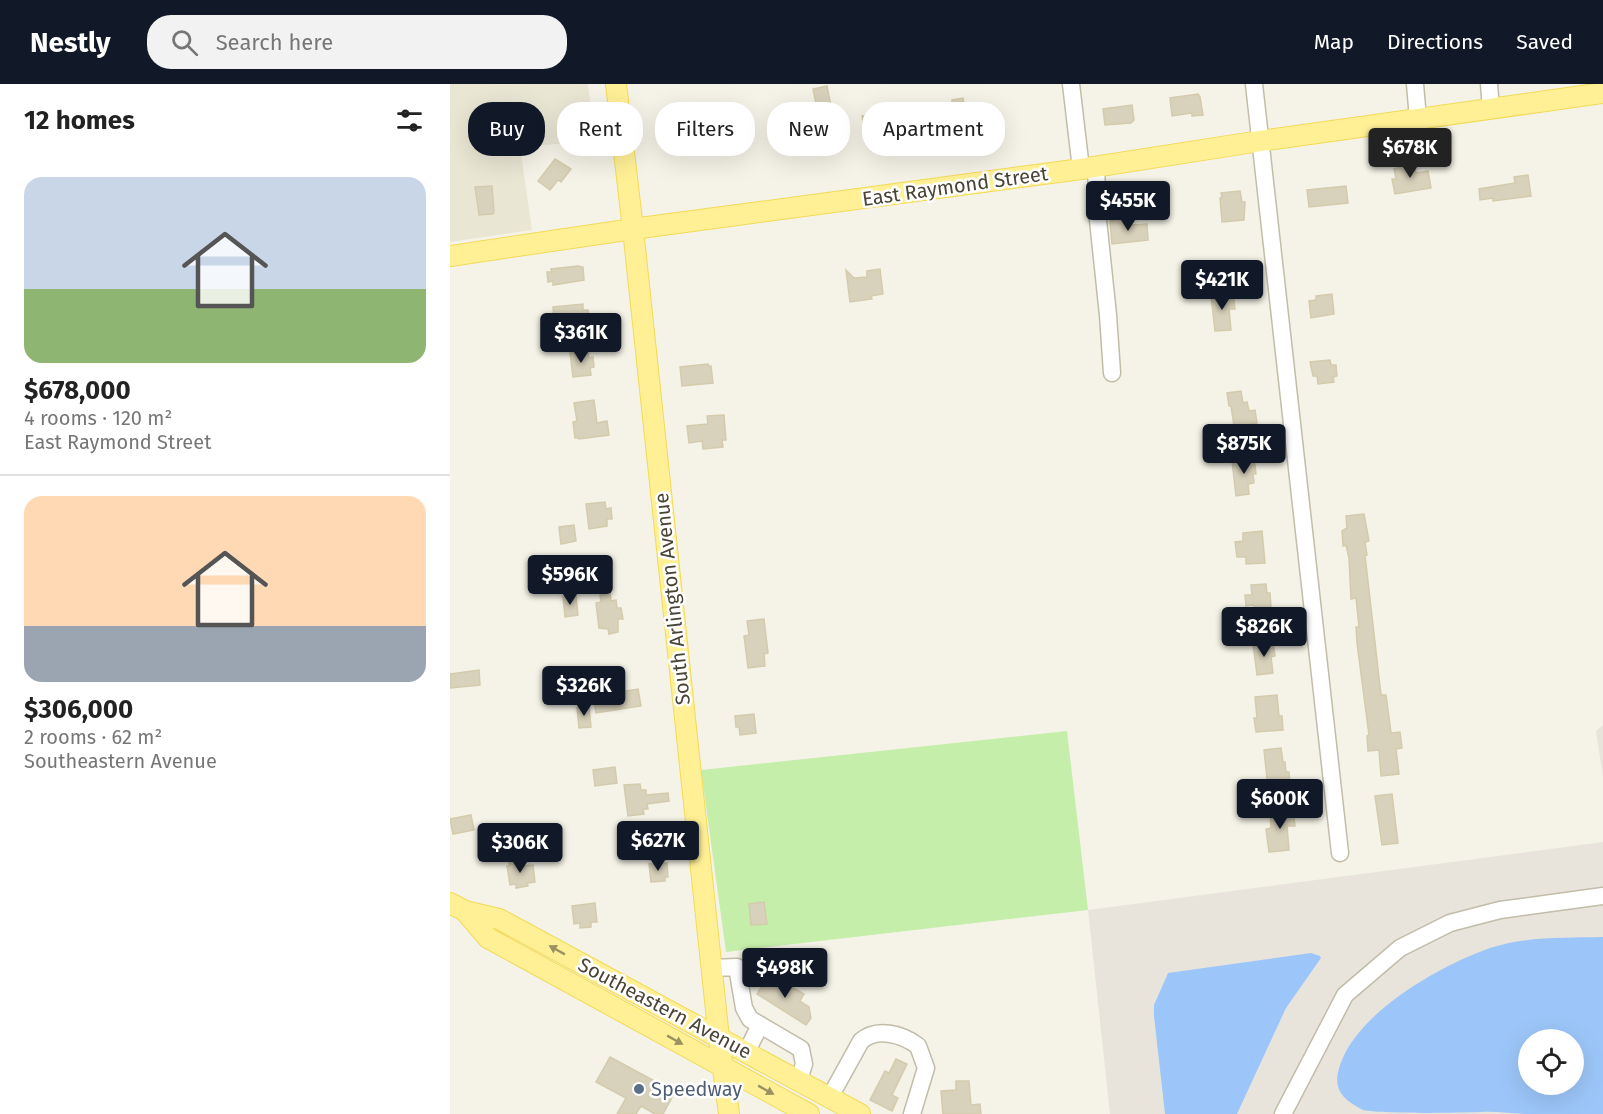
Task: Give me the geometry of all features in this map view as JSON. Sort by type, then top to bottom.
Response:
[{"type":"main road","name":"South Arlington Avenue","points":[[616,84],[711,968],[729,1114]]},
{"type":"main road","name":"East Raymond Street","points":[[450,256],[1088,168],[1260,141],[1603,93]]},
{"type":"main road","name":"Southeastern Avenue","points":[[458,907],[499,919],[860,1114]]},
{"type":"main road","name":"Southeastern Avenue","points":[[458,907],[488,938],[809,1114]]},
{"type":"street","points":[[1071,84],[1098,220],[1107,297],[1112,373]]},
{"type":"street","points":[[1254,84],[1340,853]]},
{"type":"street","points":[[1415,84],[1418,119]]},
{"type":"street","points":[[1489,84],[1491,109]]},
{"type":"street","points":[[1283,1114],[1345,995],[1400,948],[1450,923],[1500,910],[1603,897]]},
{"type":"street","points":[[711,968],[737,967],[744,1008],[750,1019],[801,1049],[804,1064],[799,1080]]},
{"type":"street","points":[[717,1016],[732,1014],[744,1008]]},
{"type":"street","points":[[746,1053],[760,1025]]},
{"type":"street","points":[[830,1097],[861,1041],[874,1033],[895,1035],[918,1046],[926,1068],[912,1114]]},
{"type":"shaded area","points":[[450,84],[588,84],[590,102],[557,102],[557,144],[545,145],[545,102],[468,102],[468,156],[521,156],[532,230],[450,242]]},
{"type":"shaded area","points":[[1603,725],[1603,777],[1596,731]]},
{"type":"shaded area","points":[[1603,842],[1603,1114],[1110,1114],[1088,910]]},
{"type":"green space","points":[[1067,731],[1088,910],[726,952],[701,770]]},
{"type":"water","points":[[1603,937],[1603,1114],[1373,1111],[1363,1110],[1343,1096],[1337,1084],[1337,1077],[1342,1060],[1352,1042],[1385,1007],[1405,992],[1449,966],[1490,948],[1518,941]]},
{"type":"water","points":[[1311,953],[1321,958],[1286,1008],[1237,1114],[1165,1114],[1154,1005],[1168,973]]},
{"type":"building","points":[[827,86],[830,102],[816,102],[813,89]]},
{"type":"building","points":[[1198,94],[1203,115],[1192,116],[1192,113],[1172,116],[1170,98]]},
{"type":"building","points":[[963,98],[964,102],[952,102],[952,100]]},
{"type":"building","points":[[1132,105],[1134,120],[1131,123],[1105,125],[1103,109]]},
{"type":"building","points":[[555,159],[571,169],[561,182],[558,180],[550,190],[538,181]]},
{"type":"building","points":[[1414,163],[1416,173],[1428,171],[1431,188],[1395,194],[1392,179],[1396,179],[1394,169],[1398,168],[1398,165]]},
{"type":"building","points":[[1528,175],[1531,196],[1493,201],[1493,198],[1480,200],[1479,189],[1515,183],[1514,177]]},
{"type":"building","points":[[492,186],[494,212],[479,215],[475,187]]},
{"type":"building","points":[[1346,186],[1348,203],[1309,207],[1307,190]]},
{"type":"building","points":[[1240,191],[1242,202],[1245,202],[1244,220],[1222,222],[1221,193]]},
{"type":"building","points":[[1130,219],[1132,225],[1147,224],[1148,240],[1112,244],[1110,221]]},
{"type":"building","points":[[583,267],[584,280],[553,285],[553,281],[548,282],[547,272],[552,272],[551,269]]},
{"type":"building","points":[[880,269],[883,294],[871,296],[872,299],[850,302],[846,270],[854,278],[867,277],[867,271]]},
{"type":"building","points":[[1233,293],[1235,309],[1229,309],[1231,330],[1215,331],[1211,295]]},
{"type":"building","points":[[1332,294],[1334,314],[1311,318],[1309,301],[1316,300],[1316,296]]},
{"type":"building","points":[[583,304],[583,310],[588,310],[590,322],[585,322],[586,328],[564,330],[563,323],[554,324],[553,307]]},
{"type":"building","points":[[588,351],[589,358],[593,357],[594,367],[590,368],[591,375],[573,377],[570,353]]},
{"type":"building","points":[[1330,360],[1331,365],[1336,365],[1337,376],[1333,377],[1334,382],[1318,384],[1317,376],[1313,376],[1310,362]]},
{"type":"building","points":[[708,364],[711,366],[713,383],[682,386],[680,367]]},
{"type":"building","points":[[1241,391],[1243,403],[1247,402],[1249,411],[1255,410],[1257,423],[1250,424],[1251,431],[1235,433],[1227,393]]},
{"type":"building","points":[[594,400],[597,423],[607,421],[609,435],[575,438],[573,422],[577,421],[574,403]]},
{"type":"building","points":[[724,415],[726,440],[722,440],[723,447],[703,449],[702,441],[689,443],[687,426],[708,424],[707,416]]},
{"type":"building","points":[[1254,458],[1256,474],[1253,474],[1254,483],[1248,484],[1249,494],[1236,496],[1232,461]]},
{"type":"building","points":[[605,502],[606,509],[611,508],[612,519],[607,519],[607,526],[589,529],[586,504]]},
{"type":"building","points":[[1364,514],[1369,541],[1365,542],[1367,555],[1365,555],[1381,695],[1386,695],[1391,733],[1400,732],[1402,748],[1396,749],[1399,774],[1381,776],[1379,750],[1368,751],[1367,736],[1369,735],[1357,643],[1356,627],[1359,627],[1356,598],[1351,599],[1349,558],[1346,545],[1343,546],[1342,531],[1347,528],[1346,516]]},
{"type":"building","points":[[574,525],[576,541],[561,544],[559,527]]},
{"type":"building","points":[[1262,531],[1265,563],[1246,564],[1246,557],[1237,557],[1235,542],[1243,541],[1243,533]]},
{"type":"building","points":[[1266,584],[1267,593],[1270,593],[1272,621],[1255,623],[1254,605],[1246,606],[1245,595],[1252,595],[1251,585]]},
{"type":"building","points":[[610,593],[611,601],[616,600],[617,608],[621,608],[623,619],[618,619],[618,632],[609,634],[608,629],[599,628],[596,603],[601,602],[600,595]]},
{"type":"building","points":[[576,596],[578,615],[565,617],[563,597]]},
{"type":"building","points":[[764,619],[768,653],[764,654],[765,666],[748,668],[744,636],[749,635],[747,621]]},
{"type":"building","points":[[1273,642],[1275,656],[1271,657],[1273,673],[1257,675],[1253,644]]},
{"type":"building","points":[[479,670],[480,685],[450,688],[450,674]]},
{"type":"building","points":[[638,689],[641,706],[596,713],[593,696]]},
{"type":"building","points":[[1277,695],[1283,730],[1256,732],[1255,697]]},
{"type":"building","points":[[589,707],[591,727],[579,728],[577,708]]},
{"type":"building","points":[[754,714],[756,733],[740,735],[739,727],[736,727],[735,716]]},
{"type":"building","points":[[1281,748],[1286,772],[1289,772],[1290,785],[1268,788],[1264,750]]},
{"type":"building","points":[[615,767],[617,783],[595,786],[593,770]]},
{"type":"building","points":[[640,784],[641,790],[646,790],[646,795],[668,793],[669,801],[647,804],[648,809],[643,809],[644,814],[628,816],[624,785]]},
{"type":"building","points":[[1392,794],[1398,843],[1382,845],[1375,796]]},
{"type":"building","points":[[1293,810],[1295,826],[1287,826],[1289,850],[1269,852],[1266,829],[1271,828],[1270,812]]},
{"type":"building","points":[[471,815],[474,830],[453,834],[450,819]]},
{"type":"building","points":[[522,860],[523,866],[533,865],[535,882],[516,888],[516,884],[510,885],[507,866],[509,862]]},
{"type":"building","points":[[667,863],[668,877],[665,877],[665,881],[651,882],[649,864]]},
{"type":"building","points":[[764,902],[767,924],[751,925],[749,904]]},
{"type":"building","points":[[595,903],[597,922],[591,922],[591,927],[580,928],[580,923],[574,924],[572,906]]},
{"type":"building","points":[[769,974],[804,994],[800,1001],[809,1007],[811,1018],[806,1025],[757,994]]},
{"type":"building","points":[[610,1057],[675,1092],[663,1114],[655,1114],[641,1106],[636,1114],[617,1114],[626,1098],[596,1082]]},
{"type":"building","points":[[896,1059],[907,1064],[892,1095],[898,1098],[892,1111],[870,1100],[885,1071],[889,1073]]},
{"type":"building","points":[[956,1081],[969,1081],[971,1105],[980,1104],[981,1114],[943,1114],[941,1091],[956,1090]]},
{"type":"place","name":"Speedway","points":[[639,1089]]}]
